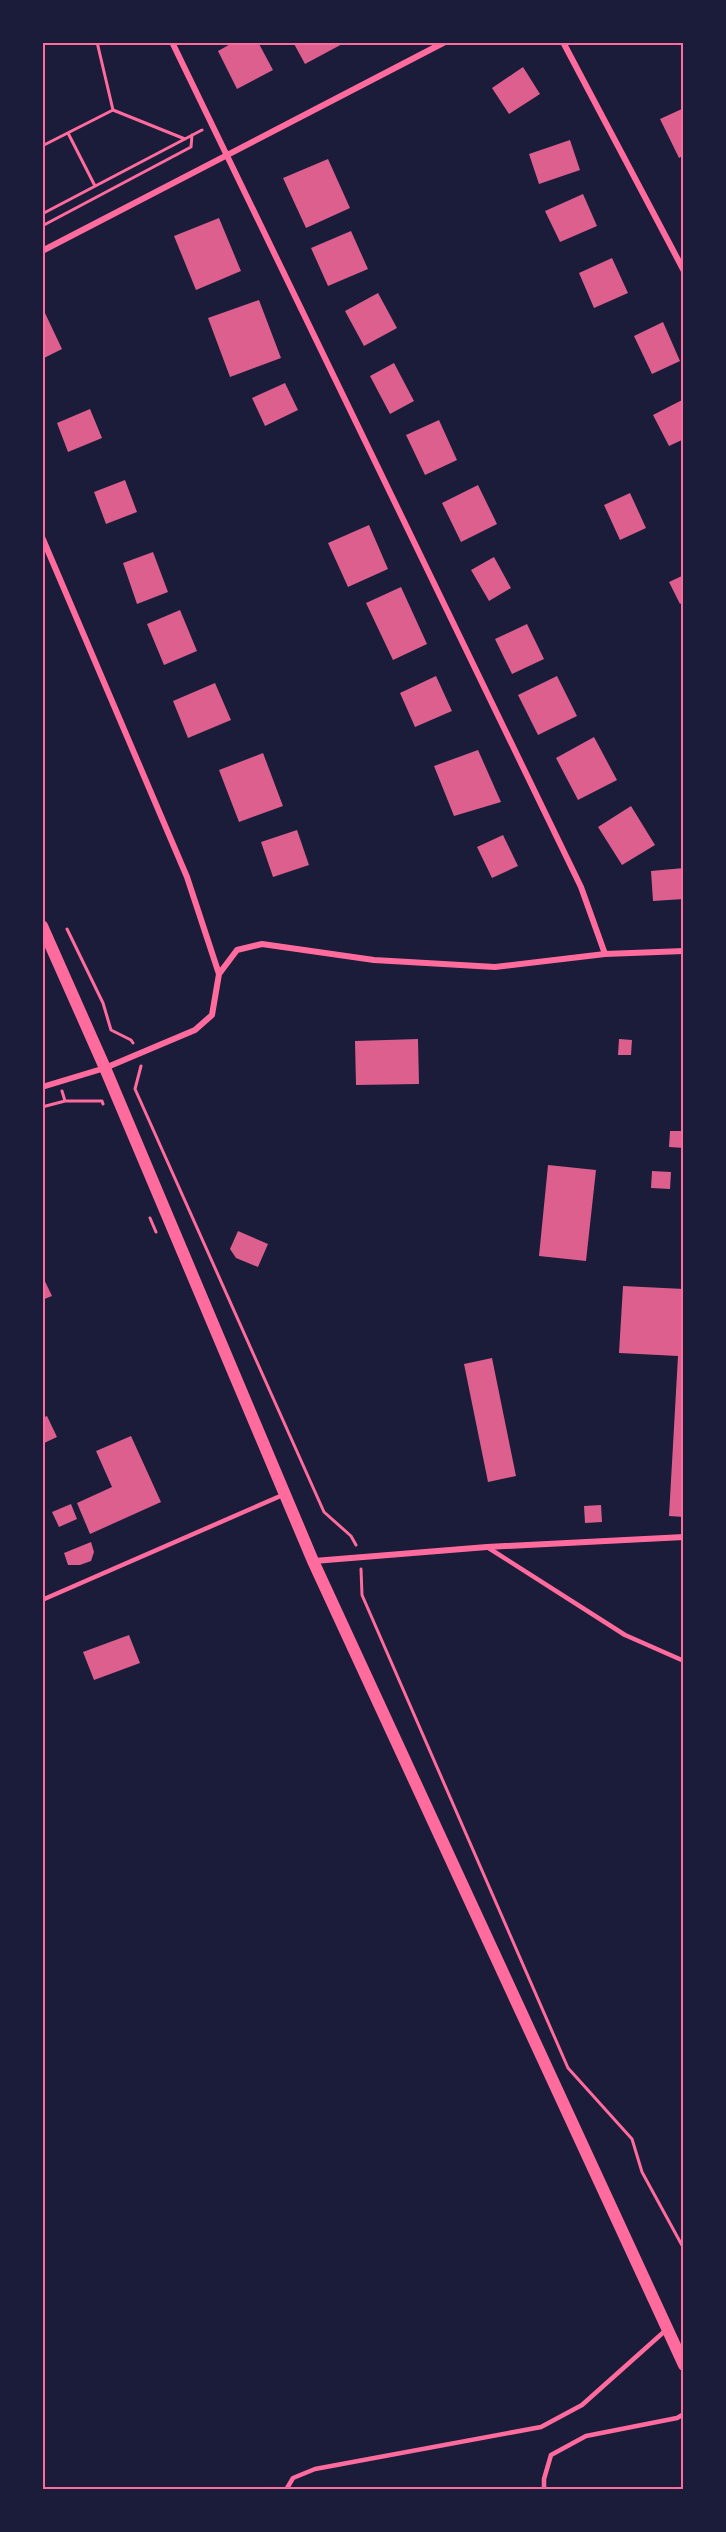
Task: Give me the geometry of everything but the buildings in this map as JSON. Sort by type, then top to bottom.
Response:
[{"type":"main road","points":[[42,926],[105,1068],[313,1561],[684,2365]]},
{"type":"street","points":[[172,42],[581,887],[604,954]]},
{"type":"street","points":[[42,251],[445,42]]},
{"type":"street","points":[[563,42],[684,271]]},
{"type":"street","points":[[42,537],[187,877],[219,974]]},
{"type":"street","points":[[42,1087],[105,1068],[195,1030],[212,1015],[219,974],[237,950],[262,944],[374,960],[495,967],[604,954],[684,951]]},
{"type":"street","points":[[313,1561],[487,1547],[684,1537]]},
{"type":"lane","points":[[42,1600],[285,1494]]},
{"type":"lane","points":[[487,1547],[626,1635],[684,1661]]},
{"type":"lane","points":[[286,2490],[293,2478],[315,2469],[541,2427],[582,2405],[666,2330]]},
{"type":"lane","points":[[544,2490],[544,2479],[552,2455],[586,2436],[677,2418],[684,2414]]},
{"type":"path","points":[[97,42],[113,110]]},
{"type":"path","points":[[42,146],[113,110],[185,139]]},
{"type":"path","points":[[42,214],[213,125]]},
{"type":"path","points":[[68,133],[95,186]]},
{"type":"path","points":[[42,226],[191,147],[192,135]]},
{"type":"path","points":[[67,929],[103,1003],[111,1030],[131,1040],[141,1064],[135,1089],[324,1512],[351,1536],[361,1557],[362,1595],[568,2068],[632,2139],[642,2172],[684,2249]]},
{"type":"path","points":[[65,1101],[102,1101],[107,1112]]},
{"type":"path","points":[[147,1210],[156,1232]]}]
